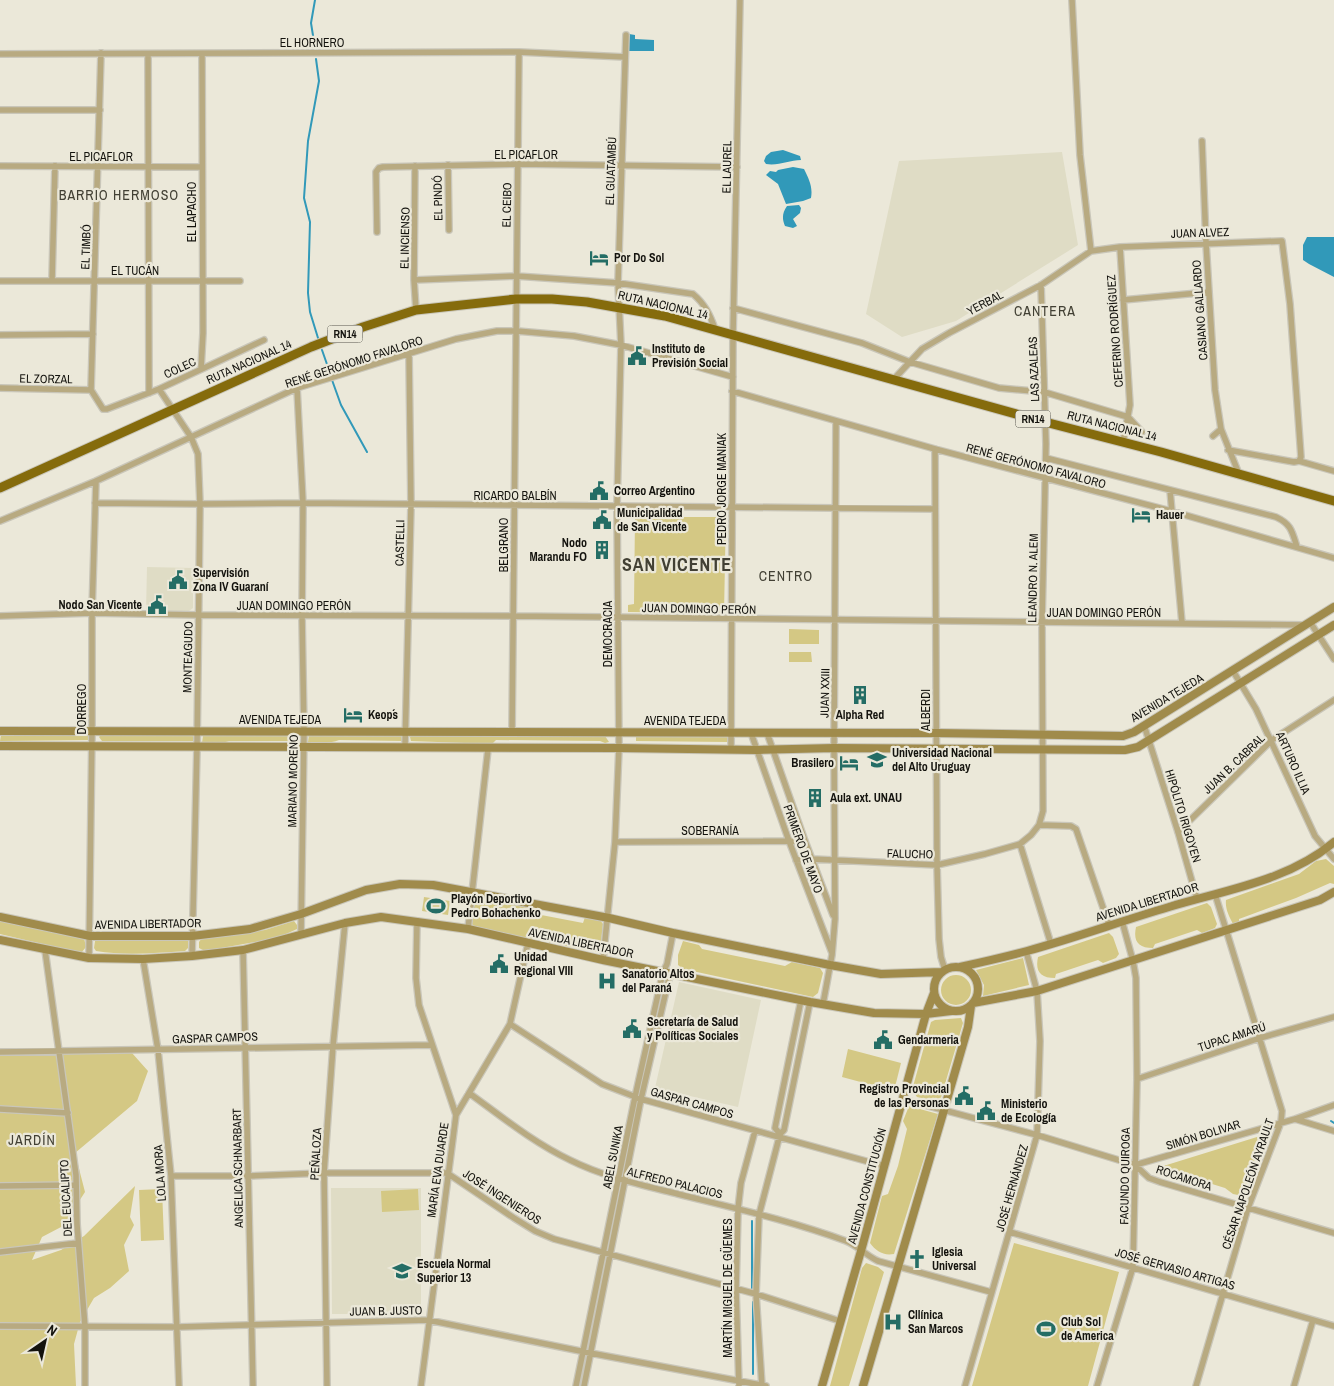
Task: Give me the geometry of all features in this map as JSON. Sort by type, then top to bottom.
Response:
[{"type":"highway","name":"RUTA NACIONAL 14","points":[[0,488],[311,347],[363,326],[416,310],[516,299],[552,299],[619,307],[665,316],[1334,501]]},
{"type":"main road","name":"AVENIDA TEJEDA","points":[[0,731],[1042,733],[1123,736],[1144,726],[1334,606]]},
{"type":"main road","points":[[0,746],[1126,750],[1138,747],[1334,625]]},
{"type":"main road","name":"AVENIDA LIBERTADOR","points":[[960,967],[1051,944],[1196,898],[1277,876],[1325,850],[1334,842]]},
{"type":"main road","name":"AVENIDA LIBERTADOR","points":[[0,917],[90,936],[192,936],[250,929],[301,914],[366,890],[400,884],[433,885],[609,918],[673,933],[880,974],[943,971]]},
{"type":"main road","points":[[864,1386],[968,1027],[972,1004],[978,989],[977,982],[967,970],[960,967],[952,967],[943,971],[935,982],[934,993],[937,1001],[951,1011],[965,1010],[972,1004],[1037,991],[1133,961],[1320,900],[1334,892]]},
{"type":"main road","name":"AVENIDA LIBERTADOR","points":[[0,940],[89,958],[143,959],[243,950],[345,923],[381,917],[468,929],[603,960],[874,1013],[926,1014],[951,1011]]},
{"type":"main road","name":"AVENIDA CONSTITUCIÓN","points":[[822,1386],[926,1014],[934,993]]},
{"type":"street","name":"EL LAUREL","points":[[733,335],[740,0]]},
{"type":"street","points":[[1072,0],[1080,155],[1091,251],[1120,247]]},
{"type":"street","name":"EL GUATAMBÚ","points":[[619,307],[621,165],[626,35]]},
{"type":"street","name":"EL HORNERO","points":[[0,54],[519,52],[625,57]]},
{"type":"street","name":"EL CEIBO","points":[[516,299],[519,52]]},
{"type":"street","name":"EL TIMBÓ","points":[[91,390],[101,54]]},
{"type":"street","points":[[148,54],[149,393]]},
{"type":"street","name":"EL LAPACHO","points":[[201,369],[203,281],[202,54]]},
{"type":"street","points":[[0,110],[100,110]]},
{"type":"street","name":"CASIANO GALLARDO","points":[[1202,141],[1215,390],[1221,429],[1228,450],[1240,474]]},
{"type":"street","name":"EL PICAFLOR","points":[[377,232],[376,172],[379,168],[383,167],[518,164],[737,167]]},
{"type":"street","name":"EL PINDÓ","points":[[448,165],[449,230]]},
{"type":"street","name":"EL PICAFLOR","points":[[0,166],[202,167]]},
{"type":"street","points":[[52,281],[55,166]]},
{"type":"street","name":"EL INCIENSO","points":[[415,166],[414,280],[416,310]]},
{"type":"street","name":"JUAN ALVEZ","points":[[1120,247],[1282,241],[1290,304],[1296,381],[1301,457],[1299,461]]},
{"type":"street","name":"CEFERINO RODRÍGUEZ","points":[[1120,247],[1130,406],[1123,442]]},
{"type":"street","name":"YERBAL","points":[[894,379],[922,349],[1041,285],[1091,251]]},
{"type":"street","points":[[414,280],[516,276],[618,283],[693,294],[702,302],[710,314],[715,330]]},
{"type":"street","name":"EL TUCÁN","points":[[0,281],[240,281]]},
{"type":"street","name":"LAS AZALEAS","points":[[1041,285],[1045,422]]},
{"type":"street","points":[[1123,300],[1209,292]]},
{"type":"street","name":"BELGRANO","points":[[512,732],[516,299]]},
{"type":"street","name":"DEMOCRACIA","points":[[603,960],[616,842],[619,748],[617,506],[619,307]]},
{"type":"street","points":[[734,308],[862,342],[910,362],[999,388],[1044,392],[1128,418],[1142,432]]},
{"type":"street","name":"RENÉ GERÓNOMO FAVALORO","points":[[0,521],[96,482],[297,388],[456,339],[496,331],[574,336],[620,345],[733,377]]},
{"type":"street","points":[[0,335],[93,334]]},
{"type":"street","name":"PEDRO JORGE MANIAK","points":[[731,750],[733,335]]},
{"type":"street","name":"COLEC","points":[[91,390],[103,408],[107,409],[159,389],[264,340]]},
{"type":"street","name":"CASTELLI","points":[[405,747],[411,505],[409,355]]},
{"type":"street","name":"EL ZORZAL","points":[[0,388],[91,390]]},
{"type":"street","name":"MARIANO MORENO","points":[[297,388],[303,503],[304,747],[301,934]]},
{"type":"street","name":"MONTEAGUDO","points":[[159,389],[191,437],[198,454],[200,504],[199,615],[192,956]]},
{"type":"street","name":"RENÉ GERÓNOMO FAVALORO","points":[[732,391],[935,449],[1171,511],[1334,558]]},
{"type":"street","name":"JUAN XXIII","points":[[823,1004],[832,955],[835,919],[836,421]]},
{"type":"street","name":"LEANDRO N. ALEM","points":[[1042,749],[1045,422]]},
{"type":"street","points":[[1213,436],[1221,429]]},
{"type":"street","name":"ALBERDI","points":[[935,449],[938,939],[943,971]]},
{"type":"street","points":[[1228,450],[1294,462],[1299,461],[1334,471]]},
{"type":"street","points":[[1046,458],[1276,517],[1286,522],[1292,531],[1297,546]]},
{"type":"street","name":"DORREGO","points":[[89,958],[92,612],[96,482]]},
{"type":"street","points":[[1170,490],[1182,623]]},
{"type":"street","name":"RICARDO BALBÍN","points":[[95,503],[935,509]]},
{"type":"street","name":"JUAN DOMINGO PERÓN","points":[[0,616],[92,612],[199,615],[513,616],[836,621],[1308,623]]},
{"type":"street","points":[[1308,623],[1319,635],[1334,659]]},
{"type":"street","name":"ARTURO ILLIA","points":[[1233,671],[1272,740],[1315,836],[1334,859]]},
{"type":"street","name":"JUAN B. CABRAL","points":[[1178,832],[1272,740],[1334,700]]},
{"type":"street","name":"HIPÓLITO IRIGOYEN","points":[[1144,726],[1178,832],[1196,898]]},
{"type":"street","name":"PRIMERO DE MAYO","points":[[751,733],[832,955]]},
{"type":"street","name":"PRIMERO DE MAYO","points":[[767,733],[835,919]]},
{"type":"street","points":[[468,929],[488,749]]},
{"type":"street","points":[[1042,749],[1043,811],[1039,825],[1031,836],[1020,844],[1051,944]]},
{"type":"street","points":[[1039,825],[1071,826],[1076,829],[1109,926]]},
{"type":"street","name":"SOBERANÍA","points":[[616,842],[805,841]]},
{"type":"street","name":"FALUCHO","points":[[796,860],[812,859],[937,865],[1020,844]]},
{"type":"street","name":"CÉSAR NAPOLEÓN AYRAULT","points":[[1196,1386],[1248,1208],[1281,1122],[1282,1111],[1215,894]]},
{"type":"street","points":[[417,921],[416,978],[419,1005],[456,1115]]},
{"type":"street","name":"FACUNDO QUIROGA","points":[[1097,1386],[1133,1267],[1137,1079],[1136,978],[1122,921]]},
{"type":"street","name":"PEÑALOZA","points":[[327,1386],[324,1173],[333,1046],[345,923]]},
{"type":"street","name":"ABEL SUNIKA","points":[[576,1386],[587,1352],[673,933]]},
{"type":"street","name":"MARÍA EVA DUARDE","points":[[421,1386],[428,1320],[456,1115],[510,1024],[528,943]]},
{"type":"street","name":"DEL EUCALIPTO","points":[[45,950],[60,1051],[76,1185],[78,1243],[85,1327],[85,1386]]},
{"type":"street","name":"ANGELICA SCHNARBART","points":[[243,950],[253,1386]]},
{"type":"street","name":"JOSÉ HERNÁNDEZ","points":[[965,1386],[1037,1135],[1040,1041],[1037,991],[1026,951]]},
{"type":"street","name":"LOLA MORA","points":[[143,959],[158,1050],[171,1176],[179,1386]]},
{"type":"street","points":[[779,1136],[775,1128],[801,1000]]},
{"type":"street","points":[[763,1386],[756,1294],[759,1215],[779,1136],[784,1130],[810,1002]]},
{"type":"street","name":"TUPAC AMARÚ","points":[[1137,1079],[1260,1038],[1334,1017]]},
{"type":"street","name":"GASPAR CAMPOS","points":[[510,1024],[602,1084],[638,1098],[884,1166]]},
{"type":"street","name":"GASPAR CAMPOS","points":[[0,1052],[431,1045]]},
{"type":"street","name":"ALFREDO PALACIOS","points":[[469,1093],[529,1136],[570,1160],[621,1180],[759,1215],[848,1242],[878,1261],[992,1292]]},
{"type":"street","name":"ROCAMORA","points":[[902,1099],[1037,1135],[1135,1166],[1154,1180],[1334,1233]]},
{"type":"street","name":"SIMÓN BOLIVAR","points":[[1135,1166],[1334,1105]]},
{"type":"street","points":[[0,1109],[68,1113]]},
{"type":"street","points":[[1295,1118],[1334,1131]]},
{"type":"street","name":"MARTÍN MIGUEL DE GÜEMES","points":[[739,1383],[736,1290],[738,1209],[741,1183],[755,1131]]},
{"type":"street","name":"JOSÉ INGENIEROS","points":[[171,1176],[447,1173],[535,1231],[554,1239],[607,1255],[756,1294],[840,1321]]},
{"type":"street","points":[[0,1186],[76,1185]]},
{"type":"street","name":"JOSÉ GERVASIO ARTIGAS","points":[[1010,1232],[1334,1326]]},
{"type":"street","points":[[0,1252],[78,1243]]},
{"type":"street","name":"JUAN B. JUSTO","points":[[0,1326],[178,1327],[428,1320],[739,1383],[763,1386]]},
{"type":"street","points":[[1294,1386],[1313,1320]]},
{"type":"street","name":"ABEL SUNIKA","points":[[584,1386],[587,1352]]},
{"type":"shaded area","points":[[1062,152],[1078,245],[956,321],[902,337],[866,314],[899,161]]},
{"type":"shaded area","points":[[718,510],[726,510],[724,613],[628,612],[628,605],[634,604],[635,517],[717,517]]},
{"type":"shaded area","points":[[147,567],[193,568],[193,608],[189,611],[146,611]]},
{"type":"shaded area","points":[[789,629],[819,630],[819,644],[789,644]]},
{"type":"shaded area","points":[[789,652],[811,652],[812,662],[789,662]]},
{"type":"shaded area","points":[[401,734],[402,741],[339,740],[308,742],[309,735]]},
{"type":"shaded area","points":[[1,735],[89,736],[90,740],[0,741]]},
{"type":"shaded area","points":[[101,735],[192,735],[194,738],[193,741],[102,741],[99,737]]},
{"type":"shaded area","points":[[293,735],[294,741],[202,743],[203,736]]},
{"type":"shaded area","points":[[412,735],[605,736],[609,742],[496,740],[492,744],[411,741],[410,737]]},
{"type":"shaded area","points":[[636,736],[729,738],[728,742],[636,741]]},
{"type":"shaded area","points":[[1326,859],[1334,866],[1334,884],[1330,883],[1239,919],[1239,922],[1233,924],[1227,909],[1226,900],[1299,874],[1316,861]]},
{"type":"shaded area","name":"Playón Deportivo Pedro Bohachenko","points":[[424,897],[450,901],[448,915],[422,911]]},
{"type":"shaded area","points":[[475,900],[537,909],[536,914],[583,923],[585,917],[600,920],[603,924],[600,950],[595,952],[474,927],[472,924]]},
{"type":"shaded area","points":[[1207,903],[1211,907],[1217,924],[1215,928],[1202,933],[1197,930],[1155,944],[1153,948],[1144,947],[1136,940],[1136,927]]},
{"type":"shaded area","points":[[0,921],[84,938],[86,947],[81,953],[0,934]]},
{"type":"shaded area","points":[[294,921],[297,929],[277,938],[205,951],[199,948],[199,942],[202,938],[265,930]]},
{"type":"shaded area","points":[[1109,933],[1113,937],[1119,954],[1116,958],[1103,963],[1098,960],[1056,974],[1055,978],[1046,977],[1038,970],[1038,957]]},
{"type":"shaded area","points":[[99,939],[185,939],[188,941],[188,948],[185,951],[129,954],[107,953],[96,951],[94,948],[95,941]]},
{"type":"shaded area","points":[[683,941],[699,945],[702,949],[785,966],[792,962],[820,968],[823,973],[818,993],[813,997],[683,969],[678,965],[678,955]]},
{"type":"shaded area","points":[[1023,958],[1029,985],[983,996],[984,985],[976,970]]},
{"type":"shaded area","points":[[956,975],[962,976],[970,984],[970,996],[962,1004],[956,1005],[950,1004],[942,996],[941,990],[942,984],[950,976]]},
{"type":"shaded area","points":[[679,982],[761,1000],[738,1107],[655,1088]]},
{"type":"shaded area","points":[[961,1018],[963,1023],[940,1101],[936,1103],[917,1097],[912,1090],[931,1022]]},
{"type":"shaded area","points":[[848,1049],[901,1063],[894,1091],[842,1077]]},
{"type":"shaded area","points":[[132,1053],[148,1071],[137,1101],[75,1153],[85,1192],[63,1226],[42,1237],[32,1260],[61,1250],[84,1236],[135,1186],[130,1217],[134,1225],[124,1245],[129,1271],[110,1288],[94,1298],[80,1322],[74,1344],[76,1386],[0,1386],[0,1054]]},
{"type":"shaded area","points":[[909,1106],[938,1114],[894,1254],[883,1254],[877,1251],[870,1243],[882,1196],[888,1194],[898,1166],[907,1129],[903,1121]]},
{"type":"shaded area","points":[[1257,1137],[1261,1142],[1243,1196],[1233,1194],[1225,1188],[1183,1175],[1173,1178],[1158,1172],[1157,1168]]},
{"type":"shaded area","points":[[331,1188],[421,1188],[421,1314],[332,1314]]},
{"type":"shaded area","points":[[162,1189],[164,1240],[141,1241],[139,1190]]},
{"type":"shaded area","points":[[418,1189],[419,1210],[382,1212],[381,1191]]},
{"type":"shaded area","name":"Club Sol de America","points":[[1014,1243],[1119,1272],[1088,1386],[972,1386]]},
{"type":"shaded area","points":[[866,1263],[878,1267],[884,1272],[849,1386],[830,1386],[862,1268]]},
{"type":"water","points":[[629,34],[635,35],[635,39],[654,40],[654,51],[629,51]]},
{"type":"water","points":[[783,150],[800,156],[801,160],[766,164],[764,161],[766,156],[771,152]]},
{"type":"water","points":[[793,167],[804,169],[811,187],[811,198],[786,204],[778,184],[766,175],[770,171],[776,172]]},
{"type":"water","points":[[799,205],[801,208],[800,213],[793,219],[797,226],[793,228],[785,226],[783,216],[787,206]]},
{"type":"water","points":[[1307,237],[1334,237],[1334,277],[1303,260],[1303,245]]},
{"type":"waterway","points":[[315,0],[311,23],[315,48]]},
{"type":"waterway","points":[[316,59],[319,81],[308,141],[304,198],[310,222],[308,293],[310,312],[318,338]]},
{"type":"waterway","points":[[322,350],[329,370]]},
{"type":"waterway","points":[[332,380],[341,405],[367,452]]},
{"type":"waterway","points":[[752,1221],[752,1288]]},
{"type":"waterway","points":[[753,1302],[753,1374]]},
{"type":"place","name":"Por Do Sol","points":[[599,258]]},
{"type":"place","name":"Instituto de Previsión Social","points":[[637,356]]},
{"type":"place","name":"Correo Argentino","points":[[599,491]]},
{"type":"place","name":"Hauer","points":[[1141,515]]},
{"type":"place","name":"Municipalidad de San Vicente","points":[[602,520]]},
{"type":"place","name":"Nodo Marandu FO","points":[[602,550]]},
{"type":"place","name":"Supervisión Zona IV Guaraní","points":[[178,580]]},
{"type":"place","name":"Nodo San Vicente","points":[[157,605]]},
{"type":"place","name":"Alpha Red","points":[[860,695]]},
{"type":"place","name":"Keop´s","points":[[353,715]]},
{"type":"place","name":"Universidad Nacional del Alto Uruguay","points":[[877,760]]},
{"type":"place","name":"Brasilero","points":[[849,763]]},
{"type":"place","name":"Aula ext. UNAU","points":[[815,798]]},
{"type":"place","name":"Playón Deportivo Pedro Bohachenko","points":[[436,906]]},
{"type":"place","name":"Unidad Regional VIII","points":[[499,964]]},
{"type":"place","name":"Sanatorio Altos del Paraná","points":[[607,981]]},
{"type":"place","name":"Secretaría de Salud y Políticas Sociales","points":[[632,1029]]},
{"type":"place","name":"Gendarmeria","points":[[883,1040]]},
{"type":"place","name":"Registro Provincial de las Personas","points":[[964,1096]]},
{"type":"place","name":"Ministerio de Ecología","points":[[986,1111]]},
{"type":"place","name":"Iglesia Universal","points":[[917,1259]]},
{"type":"place","name":"Escuela Normal Superior 13","points":[[402,1271]]},
{"type":"place","name":"Cllínica San Marcos","points":[[893,1322]]},
{"type":"place","name":"Club Sol de America","points":[[1046,1329]]},
{"type":"district","name":"BARRIO HERMOSO","points":[[119,195]]},
{"type":"district","name":"CANTERA","points":[[1045,311]]},
{"type":"district","name":"SAN VICENTE","points":[[677,564]]},
{"type":"district","name":"CENTRO","points":[[786,576]]},
{"type":"district","name":"JARDÍN","points":[[32,1140]]}]
